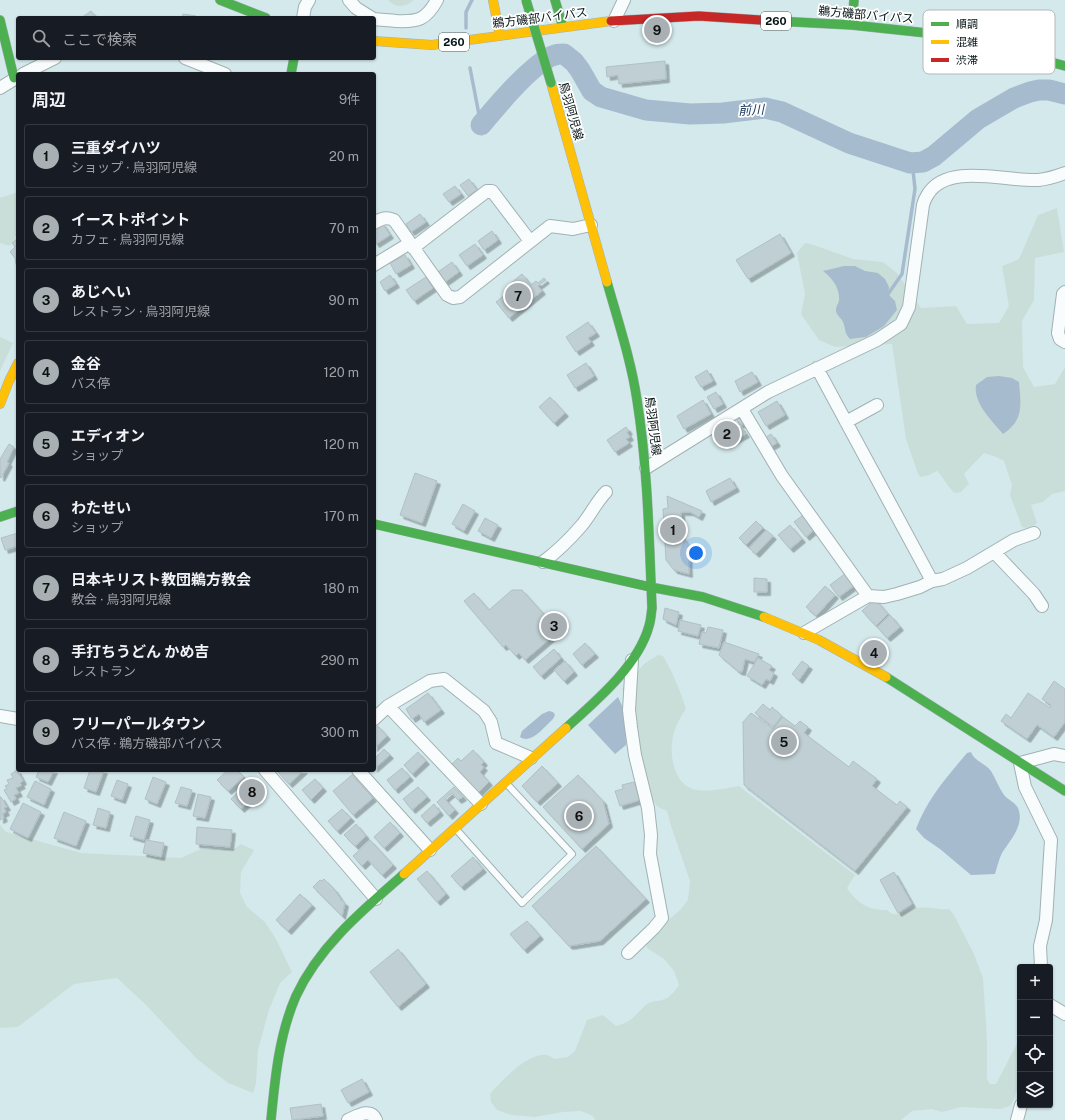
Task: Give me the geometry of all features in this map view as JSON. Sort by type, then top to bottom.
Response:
[{"type":"main road","points":[[220,0],[261,16]]},
{"type":"main road","points":[[493,0],[500,36]]},
{"type":"main road","name":"鳥羽阿児線","points":[[270,1120],[281,1041],[289,1014],[305,980],[320,957],[340,934],[376,899],[615,682],[632,660],[649,628],[652,608],[646,468],[637,398],[633,378],[591,225],[526,0]]},
{"type":"main road","points":[[555,0],[563,27]]},
{"type":"main road","points":[[852,25],[854,0]]},
{"type":"main road","name":"鵜方磯部バイパス","points":[[376,42],[432,45],[563,27],[699,16],[852,25],[923,33]]},
{"type":"main road","points":[[0,20],[17,72]]},
{"type":"main road","points":[[290,72],[294,60]]},
{"type":"main road","name":"鵜方磯部バイパス","points":[[1055,63],[1065,66]]},
{"type":"main road","points":[[0,404],[16,367]]},
{"type":"main road","points":[[0,517],[16,512]]},
{"type":"main road","points":[[376,524],[650,587],[703,597],[758,614],[819,640],[883,675],[1065,791]]},
{"type":"street","points":[[303,16],[305,6],[309,0]]},
{"type":"street","points":[[349,0],[356,8],[368,16]]},
{"type":"street","points":[[376,19],[413,22],[422,19],[429,13],[437,0]]},
{"type":"street","points":[[614,22],[624,0]]},
{"type":"street","points":[[26,72],[51,60]]},
{"type":"street","points":[[189,60],[220,72]]},
{"type":"street","points":[[0,88],[16,77]]},
{"type":"street","points":[[646,468],[768,392],[877,340],[901,324],[909,308],[923,205],[928,193],[936,185],[946,180],[961,176],[1039,180],[1065,173]]},
{"type":"street","points":[[376,264],[411,246],[487,191],[492,191],[530,241]]},
{"type":"street","points":[[376,222],[382,218],[394,220],[447,295],[453,298],[460,297],[550,226],[573,230],[591,225]]},
{"type":"street","points":[[1065,292],[1063,294],[1058,333],[1060,339],[1065,342]]},
{"type":"street","points":[[817,368],[932,581]]},
{"type":"street","points":[[846,422],[877,405]]},
{"type":"street","points":[[742,409],[782,476],[868,596]]},
{"type":"street","points":[[543,562],[565,544],[582,525],[606,492]]},
{"type":"street","points":[[804,633],[868,596],[884,597],[920,587],[932,581],[943,579],[967,568],[1014,540],[1034,533]]},
{"type":"street","points":[[994,552],[1034,594],[1042,606]]},
{"type":"street","points":[[628,953],[654,928],[662,918],[650,854],[651,835],[648,808],[635,755],[629,710],[632,660]]},
{"type":"street","points":[[376,717],[388,706],[430,681],[444,679],[484,711],[491,722],[496,743],[531,758]]},
{"type":"street","points":[[388,706],[481,804]]},
{"type":"street","points":[[0,716],[16,719]]},
{"type":"street","points":[[1041,964],[1040,946],[1046,920],[1051,840],[1025,787],[1020,763],[1054,754],[1065,756]]},
{"type":"street","points":[[267,772],[376,899]]},
{"type":"street","points":[[360,772],[430,850]]},
{"type":"street","points":[[1053,1007],[1065,1014]]},
{"type":"street","points":[[1017,1120],[1020,1108]]},
{"type":"street","points":[[348,1120],[365,1113],[375,1117],[376,1120]]},
{"type":"lane","points":[[455,828],[522,903],[572,854],[505,782]]},
{"type":"shaded area","points":[[388,0],[414,0],[408,4],[398,6],[394,5]]},
{"type":"shaded area","points":[[16,193],[16,236],[10,246],[0,243],[0,198]]},
{"type":"shaded area","points":[[1057,208],[1064,252],[1035,258],[1034,300],[1022,321],[1023,367],[1034,387],[1055,384],[1065,367],[1065,491],[1052,494],[1043,502],[1031,505],[1037,523],[1032,527],[1026,528],[1022,527],[1010,495],[1012,485],[1004,461],[996,457],[984,453],[964,474],[969,484],[961,492],[955,493],[937,471],[921,477],[918,474],[906,439],[892,344],[835,347],[819,340],[801,314],[805,294],[797,253],[805,243],[853,259],[883,262],[897,273],[921,308],[956,306],[967,324],[999,323],[1009,306],[1002,266],[1019,259],[1038,215]]},
{"type":"shaded area","points":[[0,337],[13,343],[0,371]]},
{"type":"shaded area","points":[[658,655],[663,656],[679,688],[686,709],[675,730],[672,750],[673,765],[679,778],[684,784],[697,790],[718,790],[739,786],[855,875],[847,888],[859,902],[864,905],[874,909],[887,910],[894,914],[924,907],[949,909],[954,915],[974,954],[983,978],[987,1040],[987,1079],[990,1084],[996,1084],[1017,1044],[1017,1090],[1010,1106],[1000,1109],[961,1107],[942,1112],[932,1109],[912,1111],[901,1120],[595,1120],[593,1116],[581,1111],[563,1112],[535,1117],[511,1115],[497,1110],[491,1102],[490,1094],[508,1075],[524,1062],[540,1055],[547,1055],[555,1059],[568,1057],[575,1051],[587,1020],[603,1015],[616,1026],[622,1024],[630,1020],[647,1004],[670,996],[679,985],[674,971],[664,959],[647,948],[646,939],[680,910],[688,900],[690,881],[667,811],[658,807],[649,796],[629,703],[622,689],[644,664]]},
{"type":"shaded area","points":[[0,825],[6,832],[81,853],[181,858],[201,849],[234,849],[241,844],[254,850],[241,872],[240,893],[247,907],[265,922],[276,939],[292,972],[280,983],[269,1010],[258,1050],[256,1083],[253,1093],[228,1083],[197,1059],[145,1004],[117,978],[74,984],[18,1027],[0,1028]]},
{"type":"water","points":[[844,266],[855,266],[865,271],[878,273],[885,279],[889,287],[888,294],[895,301],[897,310],[884,326],[866,337],[850,339],[848,337],[843,322],[836,311],[839,302],[837,287],[823,271]]},
{"type":"water","points":[[999,376],[1012,378],[1019,382],[1020,411],[1015,423],[1003,434],[980,405],[976,392],[976,385],[987,377]]},
{"type":"water","points":[[618,697],[625,712],[626,745],[615,754],[588,725]]},
{"type":"water","points":[[549,711],[553,712],[555,715],[538,734],[529,739],[520,737],[522,731],[542,714]]},
{"type":"water","points":[[971,752],[975,758],[991,771],[1004,795],[1017,806],[1020,814],[1020,820],[1016,832],[1002,853],[995,874],[971,875],[940,849],[924,838],[916,829],[926,808],[938,789],[967,753]]},
{"type":"building","points":[[91,11],[95,16],[84,16]]},
{"type":"building","points":[[183,14],[196,16],[182,16]]},
{"type":"building","points":[[665,61],[666,79],[619,84],[618,75],[607,77],[606,67]]},
{"type":"building","points":[[469,179],[477,190],[468,196],[460,185]]},
{"type":"building","points":[[455,186],[461,194],[449,202],[443,194]]},
{"type":"building","points":[[420,214],[426,222],[411,232],[406,224]]},
{"type":"building","points":[[382,223],[390,235],[376,244],[376,227]]},
{"type":"building","points":[[492,231],[498,240],[484,250],[478,241]]},
{"type":"building","points":[[780,234],[791,253],[748,279],[736,260]]},
{"type":"building","points":[[16,240],[16,264],[15,258],[10,252],[15,247],[12,243]]},
{"type":"building","points":[[475,244],[483,255],[467,266],[459,255]]},
{"type":"building","points":[[405,255],[411,265],[396,274],[390,263]]},
{"type":"building","points":[[452,262],[459,272],[445,282],[438,272]]},
{"type":"building","points":[[522,274],[531,285],[536,281],[538,283],[544,278],[546,280],[538,286],[542,291],[509,318],[496,302],[510,291],[508,290],[512,287],[510,284]]},
{"type":"building","points":[[390,275],[396,284],[385,291],[380,282]]},
{"type":"building","points":[[426,277],[433,288],[414,301],[406,290]]},
{"type":"building","points":[[588,322],[596,333],[588,338],[591,342],[576,352],[566,337]]},
{"type":"building","points":[[586,363],[594,376],[575,388],[567,375]]},
{"type":"building","points":[[707,370],[713,381],[701,387],[695,377]]},
{"type":"building","points":[[752,372],[758,382],[740,392],[735,381]]},
{"type":"building","points":[[716,392],[723,404],[714,409],[707,397]]},
{"type":"building","points":[[550,397],[565,413],[554,423],[539,407]]},
{"type":"building","points":[[703,400],[711,414],[684,429],[677,416]]},
{"type":"building","points":[[777,401],[785,415],[766,426],[758,412]]},
{"type":"building","points":[[742,415],[746,422],[740,425],[736,418]]},
{"type":"building","points":[[729,423],[733,431],[741,427],[746,434],[726,445],[717,430]]},
{"type":"building","points":[[626,427],[629,431],[627,432],[630,437],[626,439],[629,443],[615,452],[607,440]]},
{"type":"building","points":[[771,434],[777,443],[770,447],[765,438]]},
{"type":"building","points":[[9,444],[14,447],[7,462],[9,463],[1,478],[0,459]]},
{"type":"building","points":[[415,473],[437,481],[422,523],[400,515]]},
{"type":"building","points":[[730,478],[736,488],[711,502],[706,491]]},
{"type":"building","points":[[667,496],[702,511],[699,517],[690,512],[681,512],[682,542],[688,542],[689,574],[674,570],[666,560],[663,509],[668,508]]},
{"type":"building","points":[[463,504],[475,511],[464,531],[452,524]]},
{"type":"building","points":[[803,515],[814,530],[806,537],[794,522]]},
{"type":"building","points":[[485,518],[498,525],[491,538],[478,531]]},
{"type":"building","points":[[756,521],[763,528],[746,545],[739,538]]},
{"type":"building","points":[[790,525],[802,539],[790,549],[778,535]]},
{"type":"building","points":[[766,530],[773,536],[756,554],[749,548]]},
{"type":"building","points":[[16,534],[16,547],[5,550],[1,538]]},
{"type":"building","points":[[846,573],[855,585],[839,597],[830,585]]},
{"type":"building","points":[[754,578],[767,579],[767,592],[754,592]]},
{"type":"building","points":[[825,586],[835,595],[816,616],[806,607]]},
{"type":"building","points":[[512,590],[522,590],[549,620],[555,614],[565,626],[525,660],[519,653],[516,656],[506,645],[503,647],[464,601],[474,593],[489,610]]},
{"type":"building","points":[[875,599],[888,614],[876,626],[862,611]]},
{"type":"building","points":[[665,608],[679,612],[676,625],[663,619]]},
{"type":"building","points":[[890,615],[900,627],[887,638],[877,627]]},
{"type":"building","points":[[680,620],[701,625],[698,636],[678,631]]},
{"type":"building","points":[[708,627],[723,630],[719,648],[699,644],[702,632],[706,633]]},
{"type":"building","points":[[724,642],[759,654],[754,662],[745,659],[742,672],[738,671],[719,655]]},
{"type":"building","points":[[585,643],[595,654],[582,665],[573,654]]},
{"type":"building","points":[[554,649],[561,658],[541,676],[533,667]]},
{"type":"building","points":[[758,658],[772,666],[769,670],[774,673],[770,681],[766,679],[762,685],[747,676]]},
{"type":"building","points":[[565,661],[574,672],[564,681],[554,670]]},
{"type":"building","points":[[802,661],[809,666],[799,680],[792,674]]},
{"type":"building","points":[[1054,681],[1065,689],[1065,722],[1054,737],[1037,725],[1027,739],[1001,721],[1006,714],[1011,718],[1028,693],[1050,708],[1051,705],[1042,699]]},
{"type":"building","points":[[428,693],[441,710],[424,722],[419,714],[412,719],[406,709]]},
{"type":"building","points":[[763,704],[770,710],[772,707],[782,716],[773,727],[755,713]]},
{"type":"building","points":[[751,713],[773,729],[783,717],[795,726],[800,721],[808,727],[804,733],[849,767],[853,761],[877,779],[872,786],[897,805],[900,801],[907,807],[855,871],[744,785],[743,722]]},
{"type":"building","points":[[378,726],[387,736],[376,746],[376,728]]},
{"type":"building","points":[[384,749],[390,755],[376,767],[376,757]]},
{"type":"building","points":[[473,750],[484,762],[481,765],[484,767],[480,772],[489,782],[478,793],[451,765],[458,758],[461,761]]},
{"type":"building","points":[[418,752],[426,761],[412,774],[404,765]]},
{"type":"building","points":[[542,766],[558,783],[537,802],[522,786]]},
{"type":"building","points":[[402,768],[410,777],[395,790],[387,780]]},
{"type":"building","points":[[16,771],[23,781],[20,783],[22,785],[16,788],[19,793],[14,795],[16,799],[11,802],[4,790],[7,789],[5,786],[9,784],[7,780],[13,778],[11,774]]},
{"type":"building","points":[[38,772],[53,772],[48,782],[36,777]]},
{"type":"building","points":[[89,772],[103,772],[96,792],[84,788]]},
{"type":"building","points":[[226,772],[239,772],[244,777],[228,791],[217,780]]},
{"type":"building","points":[[278,772],[302,772],[289,784]]},
{"type":"building","points":[[352,775],[373,798],[353,815],[333,791]]},
{"type":"building","points":[[578,775],[603,801],[609,824],[582,849],[543,807]]},
{"type":"building","points":[[153,777],[166,782],[157,804],[145,799]]},
{"type":"building","points":[[252,779],[262,789],[241,809],[231,799]]},
{"type":"building","points":[[315,779],[323,788],[311,800],[302,790]]},
{"type":"building","points":[[117,780],[128,784],[122,800],[111,796]]},
{"type":"building","points":[[35,781],[51,789],[44,805],[27,797]]},
{"type":"building","points":[[634,782],[640,800],[620,806],[615,791],[623,789],[622,785]]},
{"type":"building","points":[[181,787],[192,790],[187,806],[175,803]]},
{"type":"building","points":[[418,787],[427,797],[412,810],[403,799]]},
{"type":"building","points":[[454,787],[463,797],[458,800],[452,793],[445,799],[455,810],[449,816],[437,802]]},
{"type":"building","points":[[198,794],[211,797],[205,818],[193,816]]},
{"type":"building","points":[[0,797],[7,807],[4,808],[6,812],[2,814],[4,818],[0,820]]},
{"type":"building","points":[[23,803],[41,812],[28,838],[10,829]]},
{"type":"building","points":[[434,804],[440,812],[427,823],[421,816]]},
{"type":"building","points":[[98,808],[110,812],[106,828],[93,825]]},
{"type":"building","points":[[342,809],[351,818],[337,831],[328,821]]},
{"type":"building","points":[[64,812],[86,821],[76,846],[54,838]]},
{"type":"building","points":[[136,816],[150,820],[144,840],[130,836]]},
{"type":"building","points":[[390,822],[400,833],[384,848],[374,837]]},
{"type":"building","points":[[356,824],[366,836],[355,846],[344,835]]},
{"type":"building","points":[[197,827],[232,830],[230,847],[196,844]]},
{"type":"building","points":[[146,840],[164,843],[161,857],[143,853]]},
{"type":"building","points":[[370,840],[393,865],[382,875],[368,860],[362,866],[353,856]]},
{"type":"building","points":[[596,846],[646,899],[600,941],[569,946],[532,906]]},
{"type":"building","points":[[473,857],[483,869],[461,887],[451,876]]},
{"type":"building","points":[[427,871],[446,894],[437,902],[417,879]]},
{"type":"building","points":[[894,872],[912,904],[898,913],[880,880]]},
{"type":"building","points":[[324,879],[345,903],[342,916],[313,887],[320,880],[322,881]]},
{"type":"building","points":[[300,894],[312,905],[288,931],[276,920]]},
{"type":"building","points":[[527,921],[540,936],[524,950],[510,934]]},
{"type":"building","points":[[398,949],[426,984],[398,1007],[370,972]]},
{"type":"building","points":[[362,1079],[369,1092],[348,1103],[341,1090]]},
{"type":"building","points":[[321,1104],[323,1116],[292,1120],[290,1108]]},
{"type":"waterway","points":[[466,28],[466,12],[472,0]]},
{"type":"waterway","name":"前川","points":[[481,125],[526,75],[546,59],[560,54],[564,54],[574,62],[592,91],[601,97],[646,110],[690,114],[723,113],[765,108],[782,112],[849,143],[910,163],[923,162],[934,156],[978,119],[1014,98],[1039,90],[1049,90],[1065,94]]},
{"type":"waterway","points":[[470,68],[481,125]]},
{"type":"waterway","points":[[888,294],[902,274],[915,189],[913,170],[910,163]]},
{"type":"traffic: fast","points":[[220,0],[261,16]]},
{"type":"traffic: fast","points":[[526,0],[551,83]]},
{"type":"traffic: fast","points":[[555,0],[563,27]]},
{"type":"traffic: fast","points":[[852,25],[854,0]]},
{"type":"traffic: fast","points":[[0,20],[14,78]]},
{"type":"traffic: fast","points":[[776,21],[852,25],[923,33]]},
{"type":"traffic: fast","points":[[291,72],[294,60]]},
{"type":"traffic: fast","points":[[1055,63],[1065,66]]},
{"type":"traffic: fast","points":[[566,728],[603,694],[626,669],[644,641],[650,624],[652,608],[648,504],[641,426],[631,370],[607,282]]},
{"type":"traffic: fast","points":[[0,517],[16,512]]},
{"type":"traffic: fast","points":[[376,524],[650,587],[703,597],[764,617]]},
{"type":"traffic: fast","points":[[886,677],[1065,791]]},
{"type":"traffic: fast","points":[[271,1120],[276,1073],[285,1026],[296,996],[317,961],[344,929],[404,874]]},
{"type":"traffic: slow","points":[[493,0],[500,36]]},
{"type":"traffic: slow","points":[[376,41],[432,45],[611,21]]},
{"type":"traffic: slow","points":[[551,83],[607,282]]},
{"type":"traffic: slow","points":[[0,404],[16,367]]},
{"type":"traffic: slow","points":[[764,617],[819,640],[886,677]]},
{"type":"traffic: slow","points":[[404,874],[566,728]]},
{"type":"traffic: jam","points":[[611,21],[699,16],[776,21]]},
{"type":"place","name":"フリーパールタウン","points":[[657,30]]},
{"type":"place","name":"日本キリスト教団鵜方教会","points":[[518,296]]},
{"type":"place","name":"イーストポイント","points":[[727,434]]},
{"type":"place","name":"三重ダイハツ","points":[[673,530]]},
{"type":"place","name":"あじへい","points":[[554,626]]},
{"type":"place","name":"金谷","points":[[874,653]]},
{"type":"place","name":"エディオン","points":[[784,742]]},
{"type":"place","name":"手打ちうどん かめ吉","points":[[252,792]]},
{"type":"place","name":"わたせい","points":[[579,816]]}]
